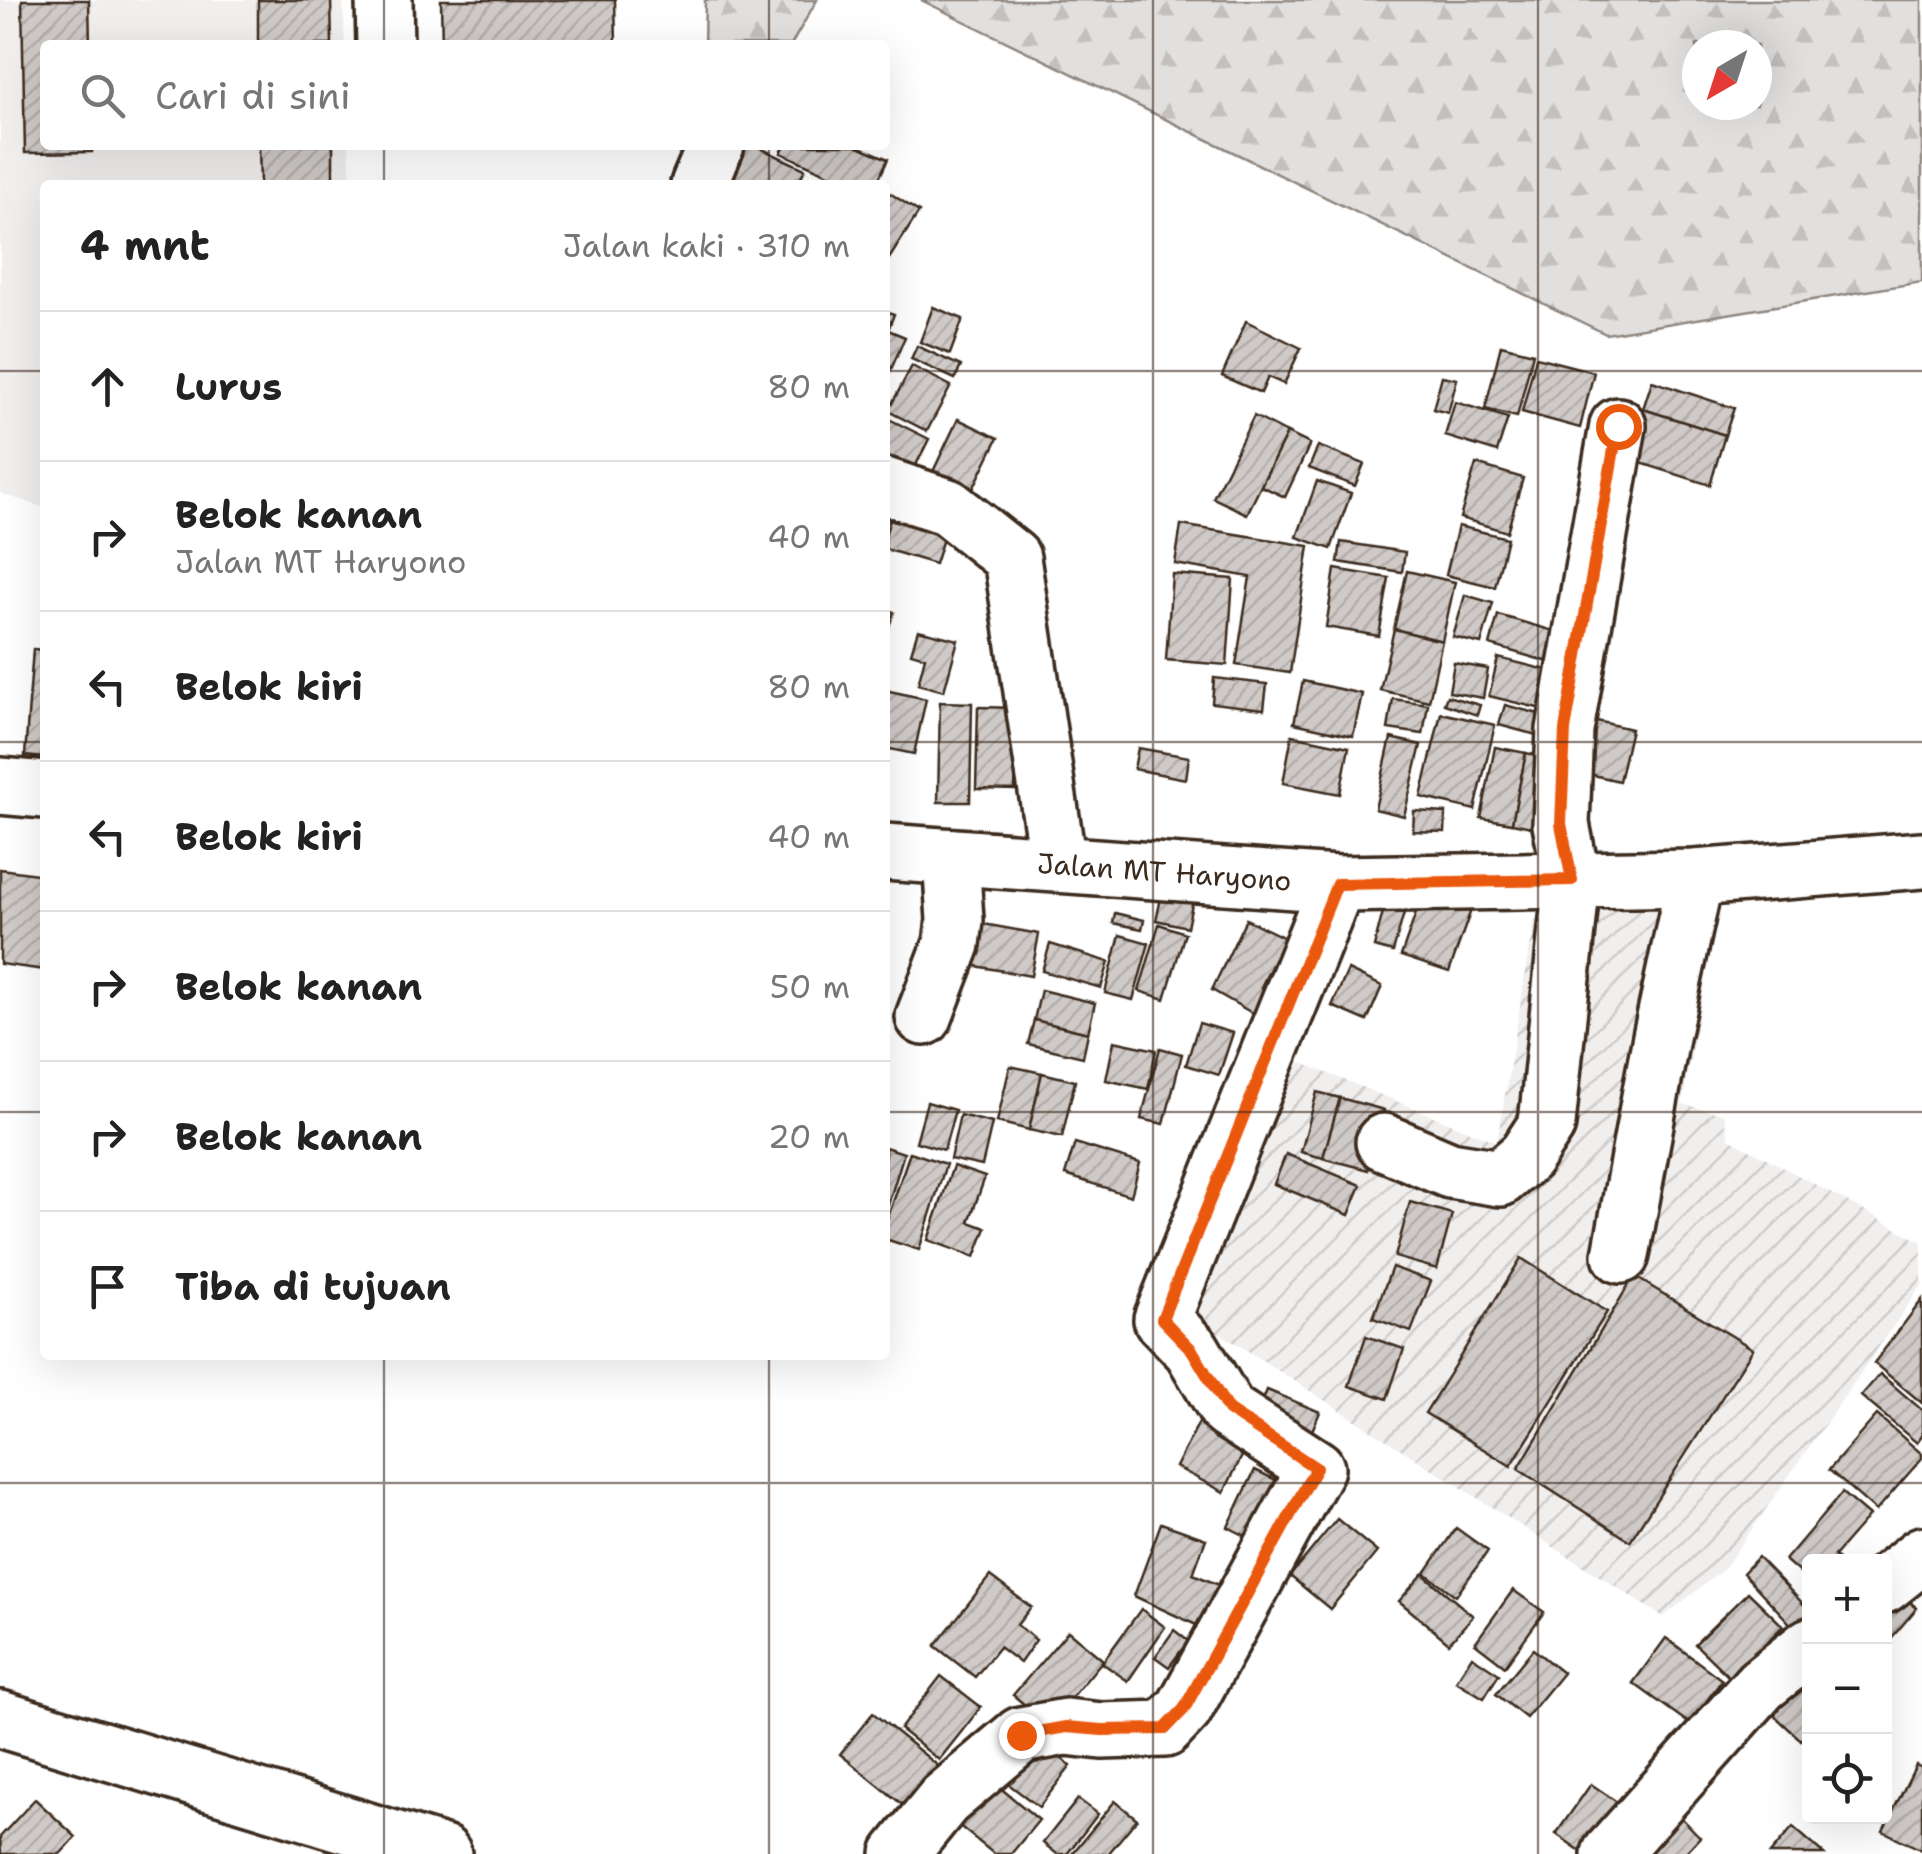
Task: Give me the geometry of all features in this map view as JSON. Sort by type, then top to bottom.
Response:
[{"type":"street","points":[[384,0],[385,40]]},
{"type":"street","points":[[700,180],[714,150]]},
{"type":"street","points":[[1384,1142],[1450,1170],[1500,1178],[1526,1156],[1546,1124],[1572,880],[1561,824],[1565,730],[1618,426]]},
{"type":"street","points":[[890,488],[948,507],[1012,558],[1058,864]]},
{"type":"street","points":[[0,786],[40,790]]},
{"type":"street","name":"Jalan MT Haryono","points":[[890,852],[1337,884],[1695,878],[1922,860]]},
{"type":"street","points":[[924,1017],[952,944],[955,920],[951,857]]},
{"type":"street","points":[[1621,1255],[1695,878]]},
{"type":"street","points":[[900,1854],[944,1800],[1021,1735],[1066,1727],[1165,1729],[1184,1709],[1316,1468],[1228,1410],[1192,1350],[1162,1319],[1337,884]]},
{"type":"street","points":[[1892,1578],[1922,1554]]},
{"type":"street","points":[[1610,1854],[1762,1685],[1802,1652]]},
{"type":"street","points":[[0,1719],[443,1854]]},
{"type":"shaded area","points":[[0,0],[343,0],[345,40],[40,40],[40,150],[349,150],[351,180],[40,180],[40,506],[0,493]]},
{"type":"shaded area","points":[[1721,892],[1682,1104],[1724,1114],[1729,1138],[1922,1242],[1922,1285],[1724,1569],[1663,1617],[1179,1307],[1280,1054],[1497,1142],[1535,918]]},
{"type":"green space","points":[[705,0],[817,0],[794,40],[704,40]]},
{"type":"green space","points":[[921,0],[1922,0],[1922,282],[1606,334]]},
{"type":"building","points":[[22,0],[89,0],[90,40],[40,40],[40,150],[92,152],[25,153]]},
{"type":"building","points":[[258,0],[331,0],[332,40],[258,40]]},
{"type":"building","points":[[441,0],[615,0],[616,40],[442,40]]},
{"type":"building","points":[[259,150],[333,150],[333,180],[260,180]]},
{"type":"building","points":[[739,150],[765,150],[805,169],[800,180],[724,180]]},
{"type":"building","points":[[867,150],[888,159],[878,180],[842,180],[781,153]]},
{"type":"building","points":[[890,193],[919,212],[890,257]]},
{"type":"building","points":[[933,307],[963,319],[950,354],[920,342]]},
{"type":"building","points":[[1246,321],[1301,348],[1284,384],[1268,377],[1261,393],[1222,376]]},
{"type":"building","points":[[890,331],[905,337],[890,372]]},
{"type":"building","points":[[1501,345],[1533,353],[1517,417],[1485,409]]},
{"type":"building","points":[[917,346],[961,366],[955,379],[911,359]]},
{"type":"building","points":[[1536,357],[1594,372],[1580,428],[1522,412]]},
{"type":"building","points":[[912,366],[951,386],[927,431],[890,412]]},
{"type":"building","points":[[1442,376],[1457,379],[1448,413],[1433,409]]},
{"type":"building","points":[[1652,381],[1734,408],[1725,435],[1643,409]]},
{"type":"building","points":[[1455,402],[1508,418],[1497,452],[1445,436]]},
{"type":"building","points":[[1643,409],[1725,435],[1710,485],[1628,459]]},
{"type":"building","points":[[1254,416],[1287,433],[1247,514],[1213,498]]},
{"type":"building","points":[[958,419],[998,438],[969,497],[930,478]]},
{"type":"building","points":[[890,420],[929,439],[912,473],[890,462]]},
{"type":"building","points":[[1287,433],[1310,444],[1285,497],[1261,486]]},
{"type":"building","points":[[1318,446],[1364,464],[1355,486],[1309,468]]},
{"type":"building","points":[[1476,464],[1523,478],[1507,532],[1460,518]]},
{"type":"building","points":[[1317,481],[1351,493],[1331,549],[1297,537]]},
{"type":"building","points":[[894,506],[948,523],[935,564],[890,550]]},
{"type":"building","points":[[1181,525],[1309,546],[1290,673],[1236,665],[1250,577],[1175,564]]},
{"type":"building","points":[[1458,526],[1507,538],[1495,587],[1446,575]]},
{"type":"building","points":[[1341,542],[1405,552],[1402,572],[1338,562]]},
{"type":"building","points":[[1335,569],[1389,578],[1379,636],[1326,627]]},
{"type":"building","points":[[1407,571],[1455,582],[1442,641],[1394,629]]},
{"type":"building","points":[[1172,574],[1233,579],[1227,665],[1166,660]]},
{"type":"building","points":[[1465,595],[1493,603],[1481,644],[1453,637]]},
{"type":"building","points":[[1498,615],[1568,635],[1559,665],[1490,645]]},
{"type":"building","points":[[1394,629],[1442,641],[1429,701],[1380,690]]},
{"type":"building","points":[[918,630],[958,640],[944,691],[918,684],[925,657],[911,653]]},
{"type":"building","points":[[33,649],[40,650],[40,758],[25,756]]},
{"type":"building","points":[[1498,658],[1555,672],[1546,710],[1489,696]]},
{"type":"building","points":[[1454,663],[1488,669],[1483,698],[1449,692]]},
{"type":"building","points":[[1214,678],[1267,684],[1264,709],[1212,703]]},
{"type":"building","points":[[1303,681],[1362,694],[1353,736],[1294,723]]},
{"type":"building","points":[[890,691],[926,699],[914,754],[890,749]]},
{"type":"building","points":[[1447,696],[1480,705],[1477,715],[1444,704]]},
{"type":"building","points":[[1393,699],[1428,704],[1423,734],[1388,729]]},
{"type":"building","points":[[940,702],[972,703],[970,802],[938,802]]},
{"type":"building","points":[[1505,705],[1550,717],[1544,737],[1499,725]]},
{"type":"building","points":[[978,707],[1018,708],[1015,790],[976,789]]},
{"type":"building","points":[[1441,713],[1495,725],[1475,810],[1421,797]]},
{"type":"building","points":[[1588,719],[1631,729],[1619,781],[1576,771]]},
{"type":"building","points":[[1292,735],[1349,747],[1340,794],[1283,783]]},
{"type":"building","points":[[1391,738],[1421,745],[1404,816],[1375,809]]},
{"type":"building","points":[[1495,747],[1526,753],[1512,823],[1481,818]]},
{"type":"building","points":[[1138,748],[1189,757],[1186,779],[1134,769]]},
{"type":"building","points":[[1526,753],[1549,758],[1536,828],[1512,823]]},
{"type":"building","points":[[1414,811],[1446,813],[1445,832],[1413,831]]},
{"type":"building","points":[[0,869],[40,874],[40,969],[0,964]]},
{"type":"building","points":[[1163,890],[1194,896],[1187,927],[1156,920]]},
{"type":"building","points":[[1423,893],[1471,910],[1449,972],[1401,956]]},
{"type":"building","points":[[1384,908],[1404,913],[1393,952],[1374,947]]},
{"type":"building","points":[[1115,913],[1144,920],[1142,929],[1113,923]]},
{"type":"building","points":[[1246,919],[1285,938],[1261,987],[1282,999],[1268,1022],[1212,990]]},
{"type":"building","points":[[967,921],[1039,934],[1031,976],[959,963]]},
{"type":"building","points":[[1159,924],[1185,933],[1165,999],[1139,991]]},
{"type":"building","points":[[1120,935],[1149,943],[1133,1000],[1105,993]]},
{"type":"building","points":[[1050,944],[1109,962],[1101,988],[1042,971]]},
{"type":"building","points":[[1348,970],[1382,986],[1367,1021],[1332,1006]]},
{"type":"building","points":[[1041,990],[1095,1003],[1088,1033],[1034,1020]]},
{"type":"building","points":[[1034,1020],[1088,1033],[1083,1057],[1028,1044]]},
{"type":"building","points":[[1199,1023],[1233,1033],[1219,1075],[1186,1065]]},
{"type":"building","points":[[1114,1041],[1156,1050],[1148,1089],[1106,1080]]},
{"type":"building","points":[[1160,1048],[1182,1054],[1164,1124],[1141,1119]]},
{"type":"building","points":[[1010,1066],[1042,1073],[1029,1130],[997,1122]]},
{"type":"building","points":[[1042,1073],[1075,1081],[1062,1137],[1029,1130]]},
{"type":"building","points":[[1317,1092],[1340,1098],[1323,1158],[1301,1152]]},
{"type":"building","points":[[1340,1098],[1384,1110],[1368,1170],[1323,1158]]},
{"type":"building","points":[[927,1102],[955,1110],[944,1150],[916,1142]]},
{"type":"building","points":[[960,1115],[992,1123],[982,1166],[950,1159]]},
{"type":"building","points":[[1075,1143],[1140,1163],[1131,1196],[1065,1175]]},
{"type":"building","points":[[890,1149],[904,1153],[890,1199]]},
{"type":"building","points":[[910,1152],[946,1164],[919,1250],[890,1241],[890,1211]]},
{"type":"building","points":[[1286,1154],[1361,1185],[1349,1215],[1274,1184]]},
{"type":"building","points":[[953,1166],[985,1177],[969,1222],[986,1228],[975,1257],[928,1240]]},
{"type":"building","points":[[1410,1202],[1452,1214],[1437,1269],[1395,1257]]},
{"type":"building","points":[[1521,1258],[1607,1312],[1511,1466],[1425,1413]]},
{"type":"building","points":[[1392,1267],[1431,1281],[1411,1332],[1373,1318]]},
{"type":"building","points":[[1634,1276],[1753,1349],[1630,1541],[1518,1469]]},
{"type":"building","points":[[1922,1300],[1922,1403],[1874,1363]]},
{"type":"building","points":[[1366,1336],[1404,1349],[1387,1399],[1349,1386]]},
{"type":"building","points":[[1880,1374],[1922,1410],[1922,1436],[1917,1443],[1861,1396]]},
{"type":"building","points":[[1267,1390],[1320,1412],[1308,1440],[1256,1418]]},
{"type":"building","points":[[1877,1415],[1922,1458],[1876,1511],[1829,1470]]},
{"type":"building","points":[[1199,1422],[1247,1446],[1224,1492],[1176,1467]]},
{"type":"building","points":[[1255,1470],[1293,1488],[1264,1545],[1228,1527]]},
{"type":"building","points":[[1842,1493],[1869,1516],[1836,1554],[1802,1554],[1802,1575],[1785,1560]]},
{"type":"building","points":[[1337,1519],[1377,1552],[1330,1609],[1290,1576]]},
{"type":"building","points":[[1161,1523],[1206,1539],[1193,1574],[1226,1588],[1207,1630],[1134,1596]]},
{"type":"building","points":[[1456,1528],[1488,1551],[1456,1596],[1425,1573]]},
{"type":"building","points":[[1758,1557],[1802,1603],[1802,1628],[1798,1632],[1743,1573]]},
{"type":"building","points":[[1423,1574],[1473,1616],[1449,1643],[1399,1601]]},
{"type":"building","points":[[990,1576],[1031,1607],[1017,1625],[1036,1640],[1020,1663],[999,1647],[975,1677],[935,1646]]},
{"type":"building","points":[[1892,1587],[1917,1608],[1892,1637]]},
{"type":"building","points":[[1513,1590],[1544,1612],[1505,1666],[1475,1643]]},
{"type":"building","points":[[1748,1592],[1783,1626],[1730,1678],[1695,1644]]},
{"type":"building","points":[[1141,1609],[1165,1627],[1128,1681],[1102,1663]]},
{"type":"building","points":[[1174,1630],[1188,1641],[1169,1667],[1155,1657]]},
{"type":"building","points":[[1068,1631],[1103,1660],[1049,1725],[1013,1695]]},
{"type":"building","points":[[1666,1638],[1722,1680],[1690,1724],[1633,1683]]},
{"type":"building","points":[[1533,1649],[1563,1673],[1526,1718],[1496,1694]]},
{"type":"building","points":[[1472,1656],[1499,1674],[1484,1698],[1456,1681]]},
{"type":"building","points":[[1792,1672],[1802,1681],[1802,1739],[1801,1740],[1763,1705]]},
{"type":"building","points":[[941,1676],[981,1707],[939,1760],[900,1729]]},
{"type":"building","points":[[873,1713],[942,1769],[909,1810],[840,1754]]},
{"type":"building","points":[[1035,1738],[1071,1766],[1039,1807],[1003,1780]]},
{"type":"building","points":[[1916,1765],[1922,1768],[1922,1850],[1883,1831],[1886,1824],[1892,1824],[1892,1813]]},
{"type":"building","points":[[981,1772],[1039,1820],[1011,1854],[994,1854],[946,1815]]},
{"type":"building","points":[[1591,1784],[1627,1809],[1585,1854],[1556,1834]]},
{"type":"building","points":[[35,1799],[76,1837],[60,1854],[1,1854],[0,1837]]},
{"type":"building","points":[[1078,1799],[1098,1814],[1067,1854],[1057,1854],[1043,1843]]},
{"type":"building","points":[[1115,1801],[1137,1819],[1108,1854],[1072,1854]]},
{"type":"building","points":[[1667,1803],[1700,1837],[1684,1854],[1644,1854]]},
{"type":"building","points":[[1793,1827],[1824,1854],[1770,1854]]},
{"type":"route","points":[[1021,1735],[1066,1727],[1165,1729],[1184,1709],[1316,1468],[1228,1410],[1192,1350],[1162,1319],[1337,884],[1572,880],[1561,824],[1565,730],[1618,426]]}]
